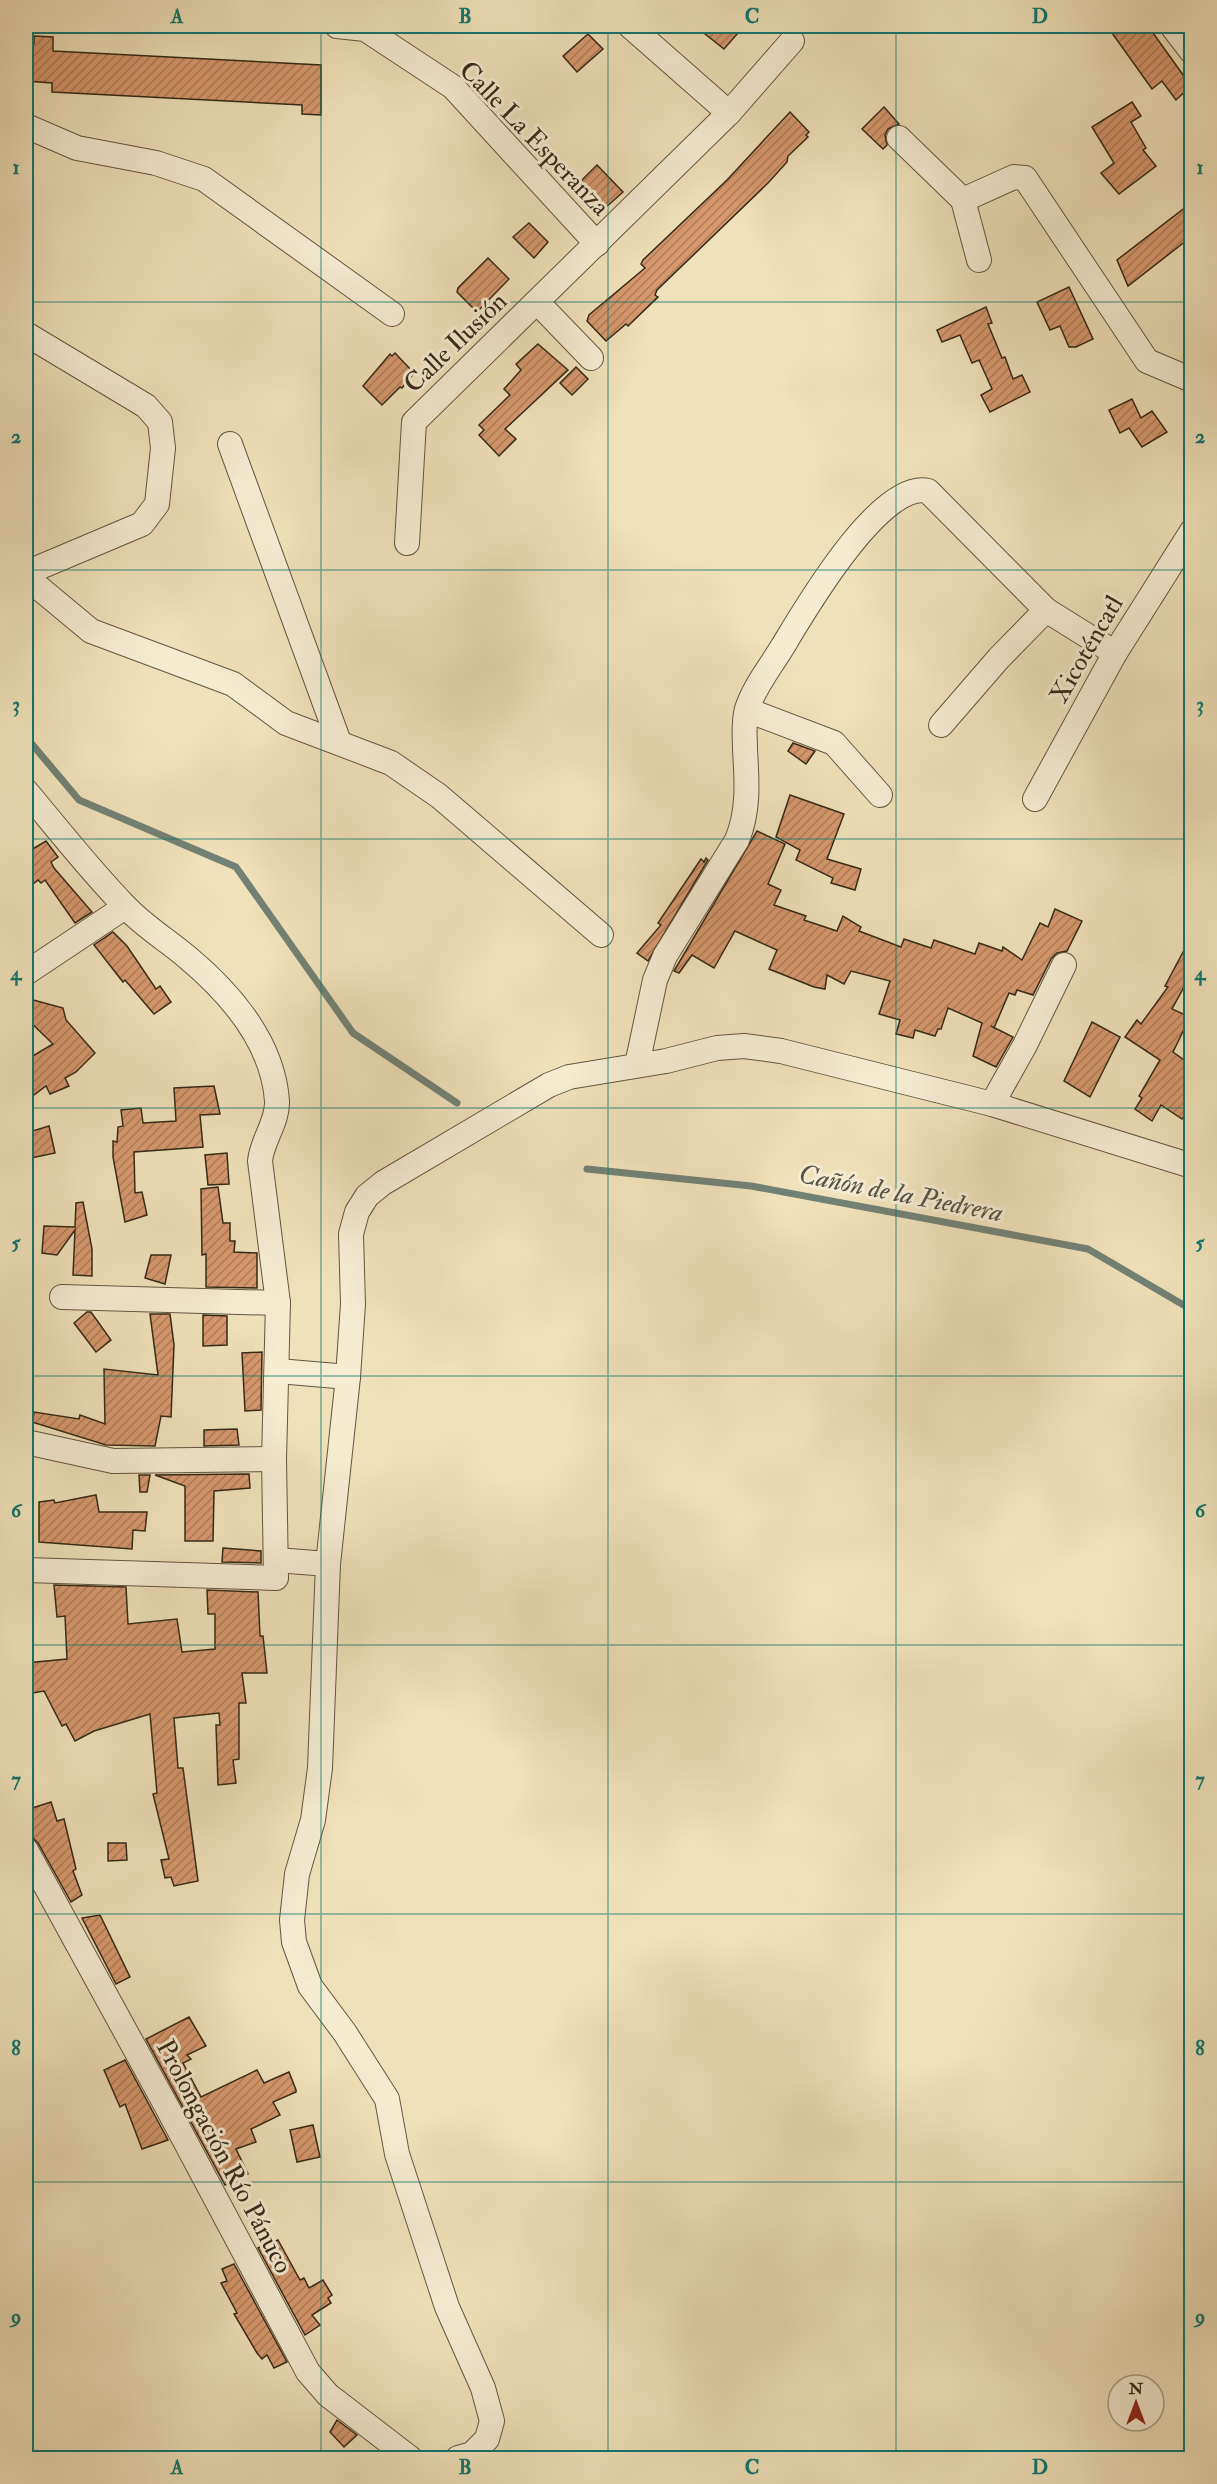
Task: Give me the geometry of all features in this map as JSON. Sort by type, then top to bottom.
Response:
[{"type":"street","name":"Calle La Esperanza","points":[[337,26],[365,29],[453,87],[597,244]]},
{"type":"street","points":[[630,26],[729,113]]},
{"type":"street","points":[[1172,26],[1191,52]]},
{"type":"street","name":"Calle Ilusión","points":[[407,543],[414,422],[729,113],[792,41]]},
{"type":"street","points":[[26,126],[77,148],[156,163],[204,179],[392,314]]},
{"type":"street","points":[[899,138],[963,200],[979,260]]},
{"type":"street","points":[[963,200],[1014,177],[1025,178],[1147,361],[1191,380]]},
{"type":"street","name":"Calle Ilusión","points":[[537,302],[591,358]]},
{"type":"street","points":[[26,334],[146,406],[160,422],[163,448],[157,504],[142,524],[26,575],[91,631],[233,684],[286,723],[391,763],[439,796],[601,935]]},
{"type":"street","points":[[230,444],[339,742]]},
{"type":"street","points":[[637,1065],[655,980],[665,956],[737,840],[744,824],[747,806],[744,723],[752,697],[831,568],[851,543],[883,512],[912,492],[928,491],[1046,610],[1115,653]]},
{"type":"street","name":"Xicoténcatl","points":[[1035,799],[1115,653],[1191,531]]},
{"type":"street","points":[[941,725],[999,658],[1046,610]]},
{"type":"street","points":[[747,710],[834,743],[880,795]]},
{"type":"street","points":[[26,791],[125,907],[190,959],[257,1034],[277,1101],[275,1117],[262,1146],[260,1161],[278,1303],[274,1459],[276,1578],[26,1570]]},
{"type":"street","points":[[26,973],[125,907]]},
{"type":"street","points":[[992,1104],[1025,1046],[1064,965]]},
{"type":"street","points":[[458,2458],[472,2454],[487,2439],[492,2421],[483,2388],[447,2307],[398,2154],[387,2099],[345,2033],[310,1986],[294,1942],[293,1897],[313,1820],[320,1768],[328,1564],[348,1377],[353,1304],[351,1234],[357,1212],[367,1197],[383,1183],[549,1085],[591,1072],[717,1048],[744,1046],[781,1051],[992,1104],[1191,1166]]},
{"type":"street","points":[[62,1297],[278,1303]]},
{"type":"street","points":[[278,1371],[348,1377]]},
{"type":"street","points":[[26,1442],[113,1461],[274,1459]]},
{"type":"street","points":[[276,1560],[328,1564]]},
{"type":"street","name":"Prolongación Río Pánuco","points":[[26,1850],[168,2109],[308,2372],[328,2395],[410,2458]]},
{"type":"building","points":[[695,26],[744,26],[724,49]]},
{"type":"building","points":[[1107,26],[1148,26],[1191,86],[1176,100],[1162,81],[1152,89]]},
{"type":"building","points":[[588,34],[603,49],[577,72],[563,56]]},
{"type":"building","points":[[34,36],[53,37],[53,51],[321,65],[321,115],[302,114],[302,105],[52,92],[52,83],[26,81],[26,43],[34,44]]},
{"type":"building","points":[[1132,102],[1141,116],[1131,122],[1146,148],[1143,150],[1156,166],[1119,194],[1101,173],[1114,163],[1092,127]]},
{"type":"building","points":[[884,107],[899,124],[888,129],[885,135],[887,145],[883,149],[862,129]]},
{"type":"building","points":[[790,112],[809,132],[806,135],[808,137],[788,156],[787,162],[768,183],[657,290],[655,295],[658,297],[628,326],[626,324],[606,341],[587,321],[589,315],[645,268],[641,264],[643,260],[727,180]]},
{"type":"building","points":[[597,165],[623,192],[604,209],[595,198],[592,202],[577,185]]},
{"type":"building","points":[[1191,203],[1191,237],[1128,286],[1117,260]]},
{"type":"building","points":[[529,223],[548,242],[534,258],[513,237]]},
{"type":"building","points":[[488,258],[509,279],[477,312],[457,292],[458,288]]},
{"type":"building","points":[[1069,287],[1093,339],[1076,347],[1069,347],[1060,326],[1050,330],[1037,302]]},
{"type":"building","points":[[986,307],[992,323],[988,324],[1002,358],[1005,357],[1013,379],[1022,375],[1030,392],[990,412],[981,395],[992,389],[979,360],[972,363],[960,335],[942,342],[937,330]]},
{"type":"building","points":[[538,344],[568,370],[505,429],[516,439],[499,456],[479,435],[484,430],[479,425],[510,395],[504,389],[521,370],[516,364]]},
{"type":"building","points":[[395,353],[414,373],[402,388],[400,387],[382,405],[363,386],[390,354],[392,356]]},
{"type":"building","points":[[576,367],[588,379],[572,395],[560,383]]},
{"type":"building","points":[[1132,399],[1141,418],[1152,411],[1167,432],[1142,447],[1129,428],[1120,433],[1109,410]]},
{"type":"building","points":[[793,743],[815,751],[806,764],[788,751]]},
{"type":"building","points":[[790,795],[844,814],[827,859],[861,869],[855,890],[831,883],[833,878],[796,860],[800,850],[776,837]]},
{"type":"building","points":[[757,831],[785,844],[768,884],[781,890],[774,905],[806,916],[804,920],[837,931],[843,916],[861,927],[859,931],[901,947],[904,939],[931,948],[934,940],[975,954],[979,943],[1002,951],[1003,947],[1022,960],[1040,923],[1048,927],[1055,909],[1082,921],[1067,951],[1057,953],[1051,959],[1033,995],[1017,990],[1015,995],[1009,993],[994,1028],[1013,1037],[996,1067],[973,1056],[982,1023],[948,1008],[941,1029],[938,1029],[935,1036],[915,1030],[913,1038],[896,1034],[900,1020],[879,1014],[890,981],[851,971],[844,984],[827,975],[825,989],[814,987],[769,969],[777,950],[735,931],[714,968],[692,955],[679,973],[674,971]]},
{"type":"building","points":[[46,841],[58,857],[51,862],[54,868],[92,912],[75,923],[45,880],[41,883],[38,880],[26,890],[26,853]]},
{"type":"building","points":[[706,858],[708,860],[648,961],[637,953],[661,925],[658,923],[701,859],[704,862]]},
{"type":"building","points":[[113,932],[127,946],[156,989],[160,986],[171,1002],[154,1014],[125,980],[123,982],[94,945]]},
{"type":"building","points":[[1191,937],[1191,974],[1172,1009],[1190,1017],[1173,1052],[1191,1065],[1191,1106],[1182,1119],[1161,1105],[1152,1121],[1135,1109],[1142,1098],[1139,1096],[1160,1060],[1125,1037],[1137,1020],[1141,1024],[1168,987],[1165,986]]},
{"type":"building","points":[[26,998],[63,1008],[66,1020],[95,1053],[76,1072],[65,1078],[69,1086],[50,1094],[46,1086],[26,1101],[26,1060],[53,1044],[26,1018]]},
{"type":"building","points":[[1092,1022],[1120,1037],[1090,1097],[1064,1081]]},
{"type":"building","points":[[214,1086],[220,1114],[200,1115],[203,1147],[134,1152],[135,1193],[142,1192],[147,1215],[125,1222],[113,1157],[113,1141],[117,1142],[118,1127],[123,1126],[121,1110],[141,1108],[143,1123],[176,1121],[174,1088]]},
{"type":"building","points":[[49,1126],[55,1153],[26,1159],[26,1133]]},
{"type":"building","points":[[227,1153],[229,1184],[208,1185],[205,1155]]},
{"type":"building","points":[[218,1187],[223,1223],[230,1223],[230,1241],[235,1241],[234,1252],[257,1253],[257,1288],[206,1287],[206,1254],[202,1255],[201,1189]]},
{"type":"building","points":[[83,1202],[92,1249],[92,1276],[73,1275],[75,1230],[57,1255],[42,1253],[44,1226],[75,1227],[76,1203]]},
{"type":"building","points":[[151,1255],[171,1255],[165,1284],[145,1278]]},
{"type":"building","points":[[87,1312],[91,1312],[111,1340],[96,1352],[74,1323]]},
{"type":"building","points":[[150,1314],[170,1314],[174,1345],[171,1417],[161,1416],[155,1446],[106,1445],[32,1422],[34,1412],[79,1419],[80,1415],[105,1424],[104,1369],[158,1375]]},
{"type":"building","points":[[203,1315],[227,1316],[227,1345],[203,1346]]},
{"type":"building","points":[[262,1352],[261,1410],[245,1411],[242,1353]]},
{"type":"building","points":[[237,1429],[239,1445],[204,1446],[204,1430]]},
{"type":"building","points":[[249,1474],[250,1488],[214,1491],[213,1541],[185,1541],[185,1486],[155,1475]]},
{"type":"building","points":[[139,1475],[150,1475],[147,1492],[140,1492]]},
{"type":"building","points":[[96,1495],[99,1512],[147,1512],[145,1531],[133,1530],[132,1549],[39,1542],[39,1502],[54,1500],[55,1503]]},
{"type":"building","points":[[223,1548],[261,1551],[261,1563],[222,1562]]},
{"type":"building","points":[[54,1585],[126,1587],[128,1624],[177,1619],[182,1652],[215,1649],[215,1614],[208,1614],[207,1590],[258,1592],[260,1636],[263,1636],[267,1673],[242,1673],[246,1703],[239,1703],[239,1759],[233,1760],[236,1783],[218,1785],[216,1725],[220,1725],[219,1713],[174,1718],[178,1768],[183,1768],[198,1881],[174,1886],[171,1877],[165,1878],[161,1860],[169,1859],[153,1794],[157,1793],[150,1714],[94,1731],[75,1741],[66,1724],[62,1726],[44,1691],[26,1694],[26,1663],[67,1659],[65,1616],[57,1617]]},
{"type":"building","points":[[51,1802],[57,1821],[64,1819],[76,1869],[73,1871],[82,1895],[71,1902],[38,1843],[26,1836],[26,1810]]},
{"type":"building","points":[[108,1843],[126,1843],[127,1860],[108,1861]]},
{"type":"building","points":[[100,1915],[130,1977],[116,1984],[82,1918]]},
{"type":"building","points":[[189,2017],[206,2046],[187,2055],[191,2059],[183,2063],[201,2097],[257,2070],[264,2083],[289,2072],[296,2090],[273,2102],[280,2115],[251,2129],[256,2142],[236,2149],[248,2174],[225,2185],[146,2039]]},
{"type":"building","points":[[125,2060],[168,2140],[142,2149],[125,2104],[120,2107],[104,2070]]},
{"type":"building","points":[[313,2125],[320,2157],[297,2162],[290,2130]]},
{"type":"building","points":[[278,2240],[300,2280],[304,2278],[309,2288],[323,2280],[332,2295],[328,2298],[331,2303],[312,2315],[320,2325],[305,2335],[258,2248]]},
{"type":"building","points":[[234,2264],[287,2362],[274,2368],[267,2355],[262,2359],[257,2353],[234,2314],[237,2313],[221,2283],[227,2281],[222,2269]]},
{"type":"building","points":[[337,2420],[357,2435],[344,2447],[330,2432]]},
{"type":"waterway","name":"Cañón de la Piedrera","points":[[26,737],[79,800],[236,867],[353,1033],[457,1103]]},
{"type":"waterway","name":"Cañón de la Piedrera","points":[[587,1169],[751,1186],[1088,1249],[1192,1310]]}]
